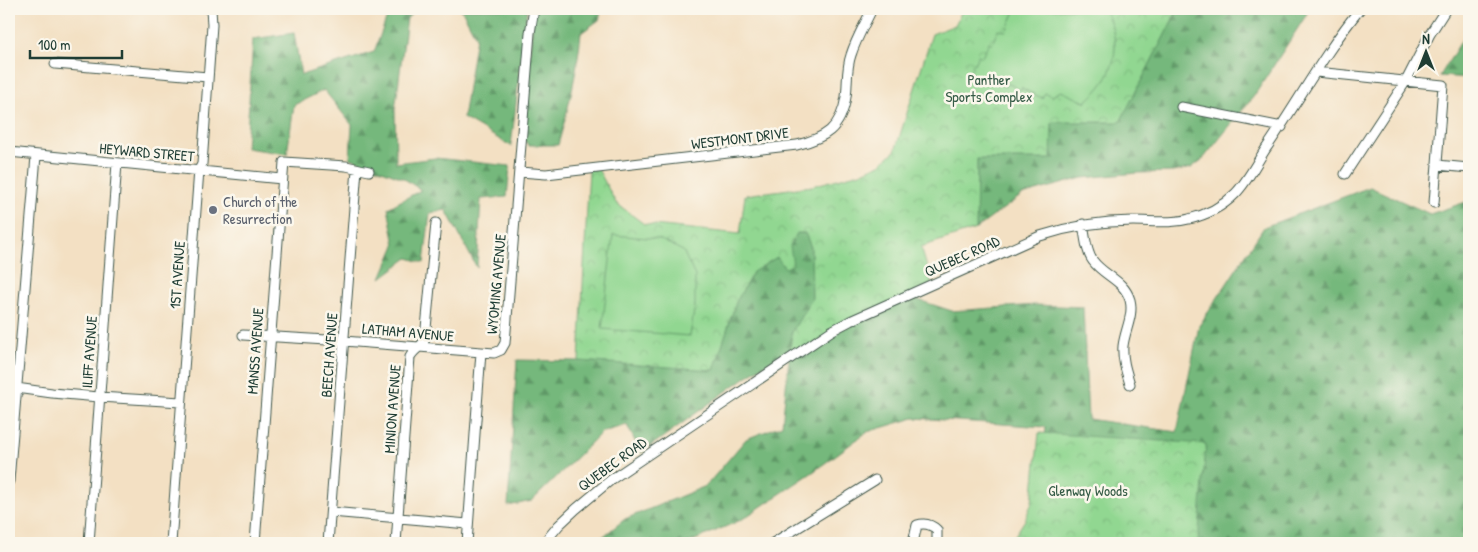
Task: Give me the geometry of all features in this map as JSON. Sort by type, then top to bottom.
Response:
[{"type":"street","name":"1ST AVENUE","points":[[171,543],[199,170],[202,164],[212,9]]},
{"type":"street","name":"WYOMING AVENUE","points":[[467,543],[481,352],[498,352],[505,343],[530,33],[534,9]]},
{"type":"street","name":"WESTMONT DRIVE","points":[[520,172],[546,174],[598,169],[797,145],[822,137],[834,126],[841,114],[846,98],[847,69],[851,55],[872,9]]},
{"type":"street","name":"QUEBEC ROAD","points":[[544,543],[576,509],[612,479],[831,331],[850,321],[1040,236],[1083,224],[1133,221],[1176,222],[1190,219],[1222,205],[1237,192],[1282,127],[1334,43],[1360,9]]},
{"type":"street","points":[[1345,174],[1406,81],[1430,34],[1446,9]]},
{"type":"street","points":[[55,64],[208,77]]},
{"type":"street","points":[[1316,72],[1442,85],[1434,203]]},
{"type":"street","points":[[1182,106],[1282,127]]},
{"type":"street","name":"HEYWARD STREET","points":[[9,152],[282,179]]},
{"type":"street","points":[[9,491],[13,387],[36,156]]},
{"type":"street","name":"MANSS AVENUE","points":[[255,543],[284,162],[346,166],[357,169]]},
{"type":"street","name":"ILIFF AVENUE","points":[[89,543],[117,163]]},
{"type":"street","points":[[1437,165],[1469,168]]},
{"type":"street","points":[[357,169],[369,171]]},
{"type":"street","name":"BEECH AVENUE","points":[[328,543],[357,169]]},
{"type":"street","name":"MINION AVENUE","points":[[396,543],[410,357],[425,339],[436,222]]},
{"type":"street","points":[[1083,224],[1090,257],[1101,270],[1121,284],[1130,300],[1131,314],[1123,354],[1124,365],[1130,384]]},
{"type":"street","name":"LATHAM AVENUE","points":[[243,335],[270,335],[481,352]]},
{"type":"street","points":[[13,387],[52,393],[182,402]]},
{"type":"street","points":[[774,543],[875,480]]},
{"type":"street","points":[[331,512],[468,524]]},
{"type":"street","points":[[914,543],[916,525],[922,524],[931,525],[937,530],[937,543]]},
{"type":"green space","points":[[390,9],[418,9],[407,18],[395,110],[396,163],[435,158],[510,166],[507,197],[481,199],[477,268],[446,210],[430,213],[424,263],[408,258],[381,278],[395,245],[388,208],[421,190],[403,178],[350,158],[352,125],[324,90],[294,105],[287,154],[246,148],[253,39],[294,33],[301,75],[374,52]]},
{"type":"green space","points":[[459,9],[527,9],[511,146],[463,118],[476,37],[463,12]]},
{"type":"green space","points":[[534,9],[602,9],[599,20],[581,33],[572,89],[558,145],[528,145],[522,137]]},
{"type":"green space","name":"Panther Sports Complex","points":[[963,9],[1178,9],[1120,122],[1052,122],[1051,159],[977,159],[976,229],[921,247],[932,284],[850,321],[789,359],[792,332],[812,298],[811,247],[805,233],[797,233],[790,246],[793,265],[785,268],[777,257],[753,272],[736,302],[714,370],[579,361],[589,169],[598,169],[616,203],[644,224],[740,234],[745,195],[812,186],[860,173],[880,164],[895,151],[932,34],[955,25]]},
{"type":"green space","points":[[1016,9],[1104,9],[1114,34],[1114,59],[1110,71],[1096,93],[1085,102],[1061,91],[1052,96],[1045,93],[1042,98],[1022,87],[1021,90],[1007,83],[1005,87],[991,80],[988,84],[977,80],[977,77],[974,79],[970,69],[973,68],[972,66],[978,55],[982,57],[989,42],[992,44],[998,30],[1006,31]]},
{"type":"green space","points":[[1178,9],[1309,9],[1254,96],[1203,159],[1191,168],[1173,172],[1082,178],[1022,195],[976,229],[977,159],[1050,159],[1052,122],[1120,122]]},
{"type":"green space","points":[[1469,28],[1469,78],[1440,76]]},
{"type":"green space","points":[[1370,187],[1430,214],[1469,201],[1469,543],[1027,543],[1040,494],[1046,427],[914,418],[867,432],[813,472],[741,520],[688,543],[595,543],[625,519],[706,486],[746,439],[782,425],[789,359],[808,346],[906,296],[952,311],[1035,305],[1083,307],[1088,419],[1177,432],[1199,326],[1264,227]]},
{"type":"green space","points":[[796,233],[805,233],[811,247],[812,298],[792,332],[790,349],[746,377],[641,453],[627,425],[602,432],[532,501],[508,506],[517,360],[579,361],[714,370],[736,302],[753,272],[777,257],[789,246]]},
{"type":"green space","points":[[613,235],[659,239],[683,251],[695,276],[695,305],[690,336],[602,329]]},
{"type":"green space","name":"Glenway Woods","points":[[1039,433],[1206,444],[1198,543],[1010,543],[1025,520],[1032,502]]},
{"type":"place","name":"Church of the Resurrection","points":[[213,210]]}]
